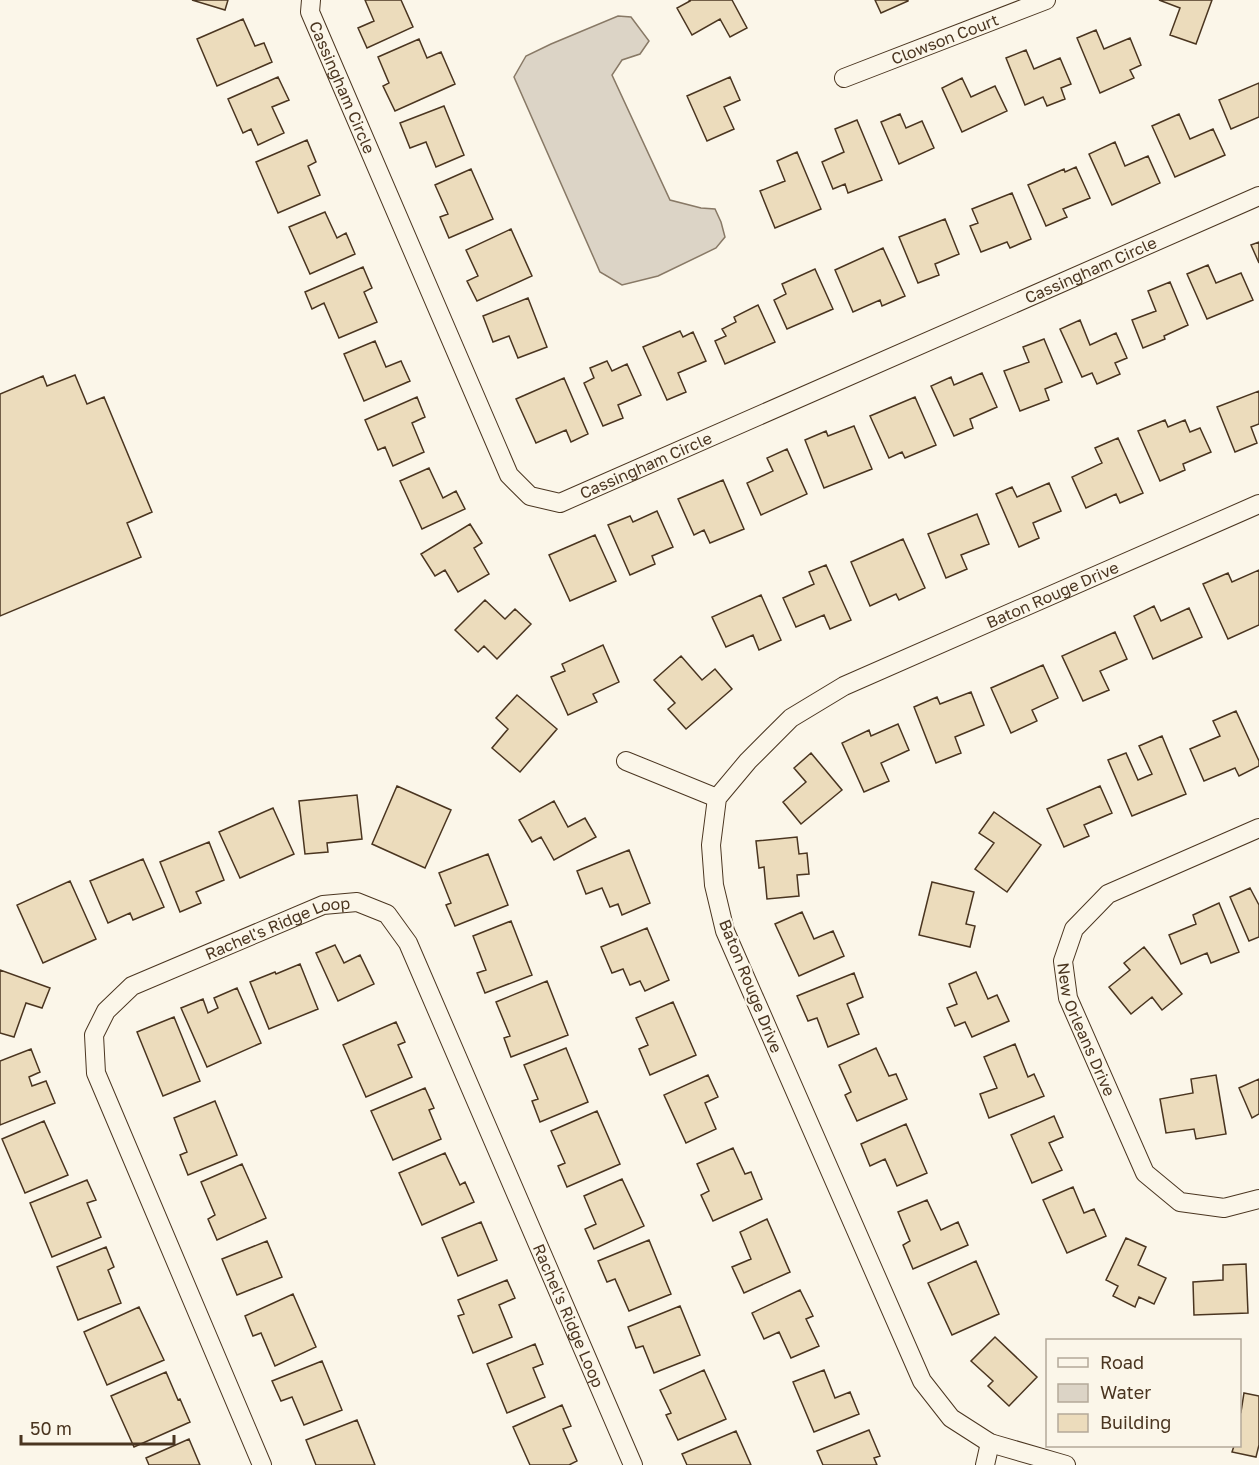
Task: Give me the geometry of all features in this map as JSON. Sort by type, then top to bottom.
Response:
[{"type":"street","name":"Cassingham Circle","points":[[311,0],[310,12],[509,475],[530,496],[560,503],[1259,196]]},
{"type":"street","name":"Clowson Court","points":[[844,78],[1046,0]]},
{"type":"street","name":"Baton Rouge Drive","points":[[1066,1465],[990,1443],[951,1418],[922,1381],[725,931],[714,885],[711,845],[717,798],[748,761],[790,718],[844,687],[1259,504]]},
{"type":"street","points":[[626,761],[717,798]]},
{"type":"street","name":"New Orleans Drive","points":[[1259,828],[1108,894],[1074,929],[1063,961],[1068,998],[1145,1173],[1180,1202],[1224,1208],[1259,1199]]},
{"type":"street","name":"Rachel's Ridge Loop","points":[[262,1465],[96,1073],[94,1035],[106,1011],[132,986],[322,905],[357,902],[387,914],[408,944],[633,1465]]},
{"type":"street","points":[[985,1465],[990,1443]]},
{"type":"water","points":[[618,16],[631,17],[649,41],[640,54],[622,60],[612,75],[670,200],[715,209],[725,237],[716,248],[658,276],[622,285],[600,272],[514,77],[526,56]]},
{"type":"building","points":[[192,0],[228,0],[225,10]]},
{"type":"building","points":[[365,0],[401,0],[413,27],[367,48],[358,28],[374,21]]},
{"type":"building","points":[[689,0],[732,0],[747,28],[730,37],[720,19],[692,35],[677,8]]},
{"type":"building","points":[[875,0],[908,0],[908,1],[881,13]]},
{"type":"building","points":[[1159,0],[1212,0],[1196,44],[1170,35],[1180,8]]},
{"type":"building","points":[[243,19],[255,46],[264,43],[272,62],[217,86],[197,39]]},
{"type":"building","points":[[1096,30],[1104,49],[1130,38],[1141,65],[1130,70],[1134,78],[1100,93],[1077,38]]},
{"type":"building","points":[[419,39],[427,58],[441,52],[455,84],[395,111],[383,86],[389,83],[378,57]]},
{"type":"building","points":[[1026,50],[1034,69],[1060,58],[1071,84],[1061,88],[1065,99],[1047,106],[1043,97],[1025,105],[1006,58]]},
{"type":"building","points":[[278,77],[289,100],[272,107],[284,133],[258,145],[251,129],[243,133],[228,99]]},
{"type":"building","points":[[730,77],[740,100],[724,107],[734,129],[707,141],[687,96]]},
{"type":"building","points":[[962,78],[971,97],[995,86],[1007,111],[962,132],[942,88]]},
{"type":"building","points":[[1259,83],[1259,117],[1231,129],[1219,100]]},
{"type":"building","points":[[444,106],[464,155],[436,167],[426,142],[410,148],[400,123]]},
{"type":"building","points":[[900,114],[906,128],[922,121],[934,148],[899,164],[881,122]]},
{"type":"building","points":[[1179,114],[1190,139],[1213,129],[1225,155],[1175,177],[1152,126]]},
{"type":"building","points":[[857,120],[882,180],[848,193],[845,184],[833,189],[822,162],[844,152],[835,129]]},
{"type":"building","points":[[307,140],[316,162],[308,166],[320,195],[278,213],[256,162]]},
{"type":"building","points":[[1115,142],[1125,166],[1148,156],[1160,183],[1112,205],[1089,154]]},
{"type":"building","points":[[797,152],[821,209],[775,228],[760,191],[785,181],[777,161]]},
{"type":"building","points":[[1076,167],[1090,198],[1063,209],[1067,217],[1046,226],[1028,185],[1064,169],[1065,172]]},
{"type":"building","points":[[471,169],[493,219],[449,238],[440,217],[448,214],[435,185]]},
{"type":"building","points":[[1012,193],[1031,239],[1010,248],[1007,242],[981,252],[970,226],[978,223],[972,209]]},
{"type":"building","points":[[325,212],[337,238],[346,233],[355,254],[310,274],[289,227]]},
{"type":"building","points":[[945,219],[959,254],[935,264],[939,275],[918,283],[899,237]]},
{"type":"building","points":[[511,229],[532,276],[477,301],[467,281],[478,276],[466,250]]},
{"type":"building","points":[[1259,242],[1259,263],[1251,245]]},
{"type":"building","points":[[883,248],[905,296],[882,306],[880,300],[853,312],[835,270]]},
{"type":"building","points":[[1208,265],[1216,283],[1241,273],[1253,300],[1207,319],[1187,274]]},
{"type":"building","points":[[363,267],[372,288],[364,292],[377,322],[339,338],[324,303],[312,309],[305,292]]},
{"type":"building","points":[[815,269],[833,309],[787,329],[774,300],[786,294],[782,284]]},
{"type":"building","points":[[1170,282],[1188,325],[1164,336],[1165,339],[1143,348],[1132,320],[1156,311],[1148,291]]},
{"type":"building","points":[[528,298],[547,347],[518,358],[509,336],[493,342],[483,316]]},
{"type":"building","points":[[758,305],[775,342],[725,364],[715,341],[726,336],[722,329],[736,322],[734,317]]},
{"type":"building","points":[[1080,320],[1090,345],[1116,333],[1127,358],[1115,363],[1120,374],[1097,384],[1092,373],[1082,377],[1060,329]]},
{"type":"building","points":[[680,331],[683,337],[693,332],[706,361],[678,373],[686,392],[667,400],[643,347]]},
{"type":"building","points":[[1044,339],[1062,382],[1045,389],[1049,400],[1020,411],[1004,371],[1029,362],[1023,347]]},
{"type":"building","points":[[375,341],[386,367],[401,361],[410,381],[364,401],[344,354]]},
{"type":"building","points":[[607,361],[612,371],[627,364],[641,395],[618,405],[623,418],[603,426],[584,383],[594,378],[590,368]]},
{"type":"building","points":[[982,373],[997,407],[970,419],[973,428],[954,436],[931,386],[951,377],[954,385]]},
{"type":"building","points":[[75,375],[87,404],[104,397],[152,512],[127,523],[141,557],[0,616],[0,394],[43,376],[47,386]]},
{"type":"building","points":[[564,378],[588,434],[571,442],[566,430],[536,443],[516,399]]},
{"type":"building","points":[[1259,391],[1259,424],[1251,427],[1257,443],[1235,452],[1217,407]]},
{"type":"building","points":[[417,397],[425,417],[412,423],[424,452],[393,466],[385,447],[378,450],[365,420]]},
{"type":"building","points":[[915,397],[936,445],[905,458],[902,452],[889,458],[870,416]]},
{"type":"building","points":[[1165,420],[1168,427],[1185,420],[1190,432],[1200,428],[1211,452],[1183,464],[1185,470],[1160,481],[1138,431]]},
{"type":"building","points":[[854,426],[872,469],[824,488],[805,440],[826,431],[828,436]]},
{"type":"building","points":[[1118,438],[1143,493],[1120,503],[1116,494],[1086,508],[1072,477],[1102,463],[1095,448]]},
{"type":"building","points":[[787,449],[807,494],[761,515],[747,483],[773,471],[767,458]]},
{"type":"building","points":[[429,468],[443,498],[456,491],[465,509],[422,529],[400,481]]},
{"type":"building","points":[[723,480],[744,529],[710,543],[704,530],[694,535],[678,499]]},
{"type":"building","points":[[1049,483],[1061,511],[1033,523],[1039,538],[1019,547],[996,494],[1012,487],[1017,497]]},
{"type":"building","points":[[657,511],[673,547],[652,556],[655,564],[630,575],[608,525],[630,516],[633,522]]},
{"type":"building","points":[[977,514],[989,544],[961,555],[967,569],[946,578],[928,534]]},
{"type":"building","points":[[470,524],[482,543],[474,548],[489,574],[458,592],[445,570],[435,576],[421,554]]},
{"type":"building","points":[[595,535],[616,581],[570,601],[549,555]]},
{"type":"building","points":[[903,539],[925,588],[899,600],[896,594],[870,606],[851,562]]},
{"type":"building","points":[[826,565],[851,620],[830,629],[824,615],[796,627],[783,598],[814,584],[809,572]]},
{"type":"building","points":[[1259,570],[1259,625],[1228,639],[1203,584],[1228,573],[1232,582]]},
{"type":"building","points":[[761,595],[781,640],[759,650],[753,635],[726,647],[712,617]]},
{"type":"building","points":[[485,600],[505,619],[515,609],[531,624],[497,659],[484,646],[478,652],[455,630]]},
{"type":"building","points":[[1154,606],[1161,621],[1189,608],[1202,637],[1153,659],[1134,616]]},
{"type":"building","points":[[1115,632],[1127,659],[1100,671],[1109,690],[1083,701],[1062,656]]},
{"type":"building","points":[[603,645],[619,682],[593,694],[597,702],[568,715],[551,677],[565,671],[562,664]]},
{"type":"building","points":[[681,656],[702,680],[715,669],[732,689],[686,729],[668,709],[675,703],[654,680]]},
{"type":"building","points":[[1043,665],[1058,698],[1032,710],[1037,721],[1011,733],[991,688]]},
{"type":"building","points":[[971,692],[984,725],[955,737],[961,753],[936,763],[914,707],[937,697],[940,704]]},
{"type":"building","points":[[517,695],[557,729],[520,772],[492,748],[508,729],[496,718]]},
{"type":"building","points":[[1236,711],[1259,761],[1259,766],[1239,776],[1235,768],[1204,781],[1190,749],[1220,736],[1213,721]]},
{"type":"building","points":[[898,724],[909,750],[881,763],[889,781],[864,792],[842,743],[869,730],[871,736]]},
{"type":"building","points":[[1162,736],[1186,794],[1132,816],[1108,760],[1126,753],[1138,780],[1152,774],[1139,746]]},
{"type":"building","points":[[811,753],[842,790],[801,824],[783,802],[806,782],[794,768]]},
{"type":"building","points":[[397,786],[451,810],[425,868],[372,844]]},
{"type":"building","points":[[1100,786],[1112,813],[1084,825],[1089,836],[1064,847],[1047,809]]},
{"type":"building","points":[[357,795],[362,839],[327,843],[328,852],[305,854],[299,801]]},
{"type":"building","points":[[554,801],[568,827],[585,818],[596,837],[554,860],[541,837],[532,842],[519,820]]},
{"type":"building","points":[[273,808],[294,854],[240,878],[219,832]]},
{"type":"building","points":[[994,812],[1041,845],[1007,892],[975,869],[994,843],[979,833]]},
{"type":"building","points":[[797,837],[799,854],[807,853],[809,874],[797,875],[799,896],[767,899],[764,867],[759,868],[756,841]]},
{"type":"building","points":[[209,842],[224,880],[196,892],[201,903],[180,912],[160,862]]},
{"type":"building","points":[[629,850],[650,903],[622,915],[618,904],[610,907],[602,888],[586,894],[577,871]]},
{"type":"building","points":[[488,854],[508,905],[455,926],[446,905],[451,903],[439,873]]},
{"type":"building","points":[[143,859],[164,907],[133,920],[130,913],[108,923],[90,881]]},
{"type":"building","points":[[70,881],[96,939],[43,963],[17,905]]},
{"type":"building","points":[[932,882],[974,892],[966,924],[975,926],[970,947],[919,935]]},
{"type":"building","points":[[1250,888],[1259,905],[1259,937],[1249,941],[1230,897]]},
{"type":"building","points":[[1219,903],[1239,952],[1211,963],[1207,953],[1181,964],[1169,935],[1196,924],[1193,915]]},
{"type":"building","points":[[802,912],[814,939],[833,931],[844,956],[799,976],[775,924]]},
{"type":"building","points":[[511,921],[532,975],[485,993],[477,973],[486,970],[473,936]]},
{"type":"building","points":[[647,928],[669,980],[645,991],[640,981],[630,985],[623,969],[612,973],[601,947]]},
{"type":"building","points":[[335,945],[344,963],[360,955],[374,984],[338,1001],[316,953]]},
{"type":"building","points":[[1144,947],[1182,994],[1162,1010],[1152,997],[1131,1014],[1109,987],[1130,970],[1124,963]]},
{"type":"building","points":[[300,964],[318,1009],[269,1029],[250,982]]},
{"type":"building","points":[[0,970],[50,988],[42,1008],[26,1003],[14,1037],[0,1033]]},
{"type":"building","points":[[976,972],[988,999],[997,995],[1009,1021],[972,1037],[965,1022],[955,1026],[947,1008],[957,1004],[949,984]]},
{"type":"building","points":[[854,973],[863,997],[847,1004],[859,1034],[828,1047],[817,1018],[808,1021],[797,996]]},
{"type":"building","points":[[547,981],[568,1035],[511,1057],[504,1038],[510,1036],[496,1002]]},
{"type":"building","points":[[237,988],[261,1043],[207,1067],[181,1008],[203,999],[208,1013],[218,1008],[214,998]]},
{"type":"building","points":[[673,1002],[696,1055],[650,1075],[639,1049],[648,1045],[636,1018]]},
{"type":"building","points":[[174,1017],[200,1081],[163,1096],[137,1032]]},
{"type":"building","points":[[396,1022],[405,1042],[398,1045],[412,1077],[366,1097],[343,1045]]},
{"type":"building","points":[[1015,1044],[1028,1077],[1034,1074],[1044,1096],[989,1118],[980,1094],[997,1088],[984,1057]]},
{"type":"building","points":[[566,1048],[588,1102],[540,1122],[532,1101],[538,1099],[524,1065]]},
{"type":"building","points":[[876,1048],[889,1076],[896,1074],[907,1099],[857,1121],[845,1095],[851,1092],[839,1065]]},
{"type":"building","points":[[31,1049],[40,1072],[29,1077],[32,1086],[46,1081],[55,1103],[0,1125],[0,1061]]},
{"type":"building","points":[[708,1075],[718,1097],[705,1103],[716,1129],[686,1143],[664,1095]]},
{"type":"building","points":[[1216,1075],[1226,1134],[1196,1139],[1194,1129],[1166,1133],[1160,1099],[1193,1093],[1191,1079]]},
{"type":"building","points":[[1259,1079],[1259,1114],[1252,1118],[1239,1088]]},
{"type":"building","points":[[425,1088],[434,1108],[429,1110],[441,1139],[393,1160],[371,1111]]},
{"type":"building","points":[[215,1101],[237,1155],[188,1175],[180,1155],[187,1152],[174,1118]]},
{"type":"building","points":[[597,1111],[620,1164],[567,1187],[558,1166],[565,1163],[551,1131]]},
{"type":"building","points":[[1054,1116],[1063,1137],[1049,1143],[1062,1170],[1032,1183],[1011,1135]]},
{"type":"building","points":[[44,1121],[68,1175],[25,1193],[2,1139]]},
{"type":"building","points":[[906,1124],[927,1173],[897,1186],[885,1159],[870,1166],[861,1144]]},
{"type":"building","points":[[733,1148],[745,1174],[751,1172],[762,1199],[713,1221],[701,1195],[709,1191],[697,1164]]},
{"type":"building","points":[[445,1153],[460,1185],[465,1182],[474,1202],[422,1225],[399,1173]]},
{"type":"building","points":[[242,1164],[266,1218],[217,1240],[208,1219],[215,1215],[201,1182]]},
{"type":"building","points":[[622,1179],[644,1226],[594,1249],[585,1229],[596,1224],[584,1196]]},
{"type":"building","points":[[87,1180],[96,1200],[87,1203],[101,1237],[52,1257],[30,1203]]},
{"type":"building","points":[[1073,1187],[1084,1213],[1094,1209],[1106,1236],[1067,1253],[1043,1200]]},
{"type":"building","points":[[927,1200],[941,1230],[958,1222],[968,1245],[913,1269],[903,1245],[910,1241],[898,1212]]},
{"type":"building","points":[[767,1219],[790,1272],[744,1293],[732,1267],[751,1259],[740,1232]]},
{"type":"building","points":[[481,1222],[497,1260],[458,1276],[442,1238]]},
{"type":"building","points":[[1126,1238],[1146,1247],[1138,1265],[1166,1278],[1154,1304],[1139,1297],[1135,1307],[1113,1296],[1118,1286],[1106,1280]]},
{"type":"building","points":[[649,1240],[671,1294],[629,1311],[615,1279],[607,1282],[598,1261]]},
{"type":"building","points":[[267,1241],[282,1277],[237,1295],[222,1259]]},
{"type":"building","points":[[106,1247],[114,1267],[108,1270],[121,1303],[78,1320],[57,1267]]},
{"type":"building","points":[[976,1261],[999,1314],[952,1335],[928,1283]]},
{"type":"building","points":[[1246,1264],[1248,1313],[1194,1315],[1193,1282],[1223,1280],[1223,1265]]},
{"type":"building","points":[[507,1280],[515,1298],[499,1305],[512,1337],[473,1353],[458,1316],[464,1314],[458,1300]]},
{"type":"building","points":[[800,1290],[813,1316],[806,1319],[819,1346],[791,1358],[779,1332],[764,1339],[752,1313]]},
{"type":"building","points":[[293,1294],[316,1347],[275,1366],[261,1333],[253,1336],[245,1316]]},
{"type":"building","points":[[680,1306],[700,1355],[654,1373],[643,1346],[636,1348],[628,1327]]},
{"type":"building","points":[[139,1307],[164,1360],[107,1385],[84,1332]]},
{"type":"building","points":[[995,1337],[1037,1377],[1009,1406],[988,1386],[993,1381],[971,1361]]},
{"type":"building","points":[[535,1344],[543,1364],[533,1368],[545,1397],[507,1413],[487,1364]]},
{"type":"building","points":[[322,1361],[342,1410],[304,1425],[292,1397],[281,1401],[272,1381]]},
{"type":"building","points":[[704,1370],[726,1419],[678,1440],[666,1415],[671,1413],[660,1390]]},
{"type":"building","points":[[824,1370],[835,1398],[850,1392],[859,1414],[814,1432],[793,1382]]},
{"type":"building","points":[[166,1372],[190,1422],[134,1447],[111,1396]]},
{"type":"building","points":[[1244,1393],[1259,1396],[1259,1445],[1256,1457],[1232,1452],[1234,1447],[1241,1447],[1241,1412]]},
{"type":"building","points":[[562,1405],[571,1426],[563,1429],[577,1461],[569,1465],[530,1465],[513,1427]]},
{"type":"building","points":[[357,1420],[375,1465],[316,1465],[306,1440]]},
{"type":"building","points":[[869,1430],[880,1456],[874,1458],[877,1465],[823,1465],[817,1451]]},
{"type":"building","points":[[736,1431],[751,1465],[687,1465],[682,1454]]},
{"type":"building","points":[[189,1439],[200,1465],[149,1465],[146,1458]]}]
